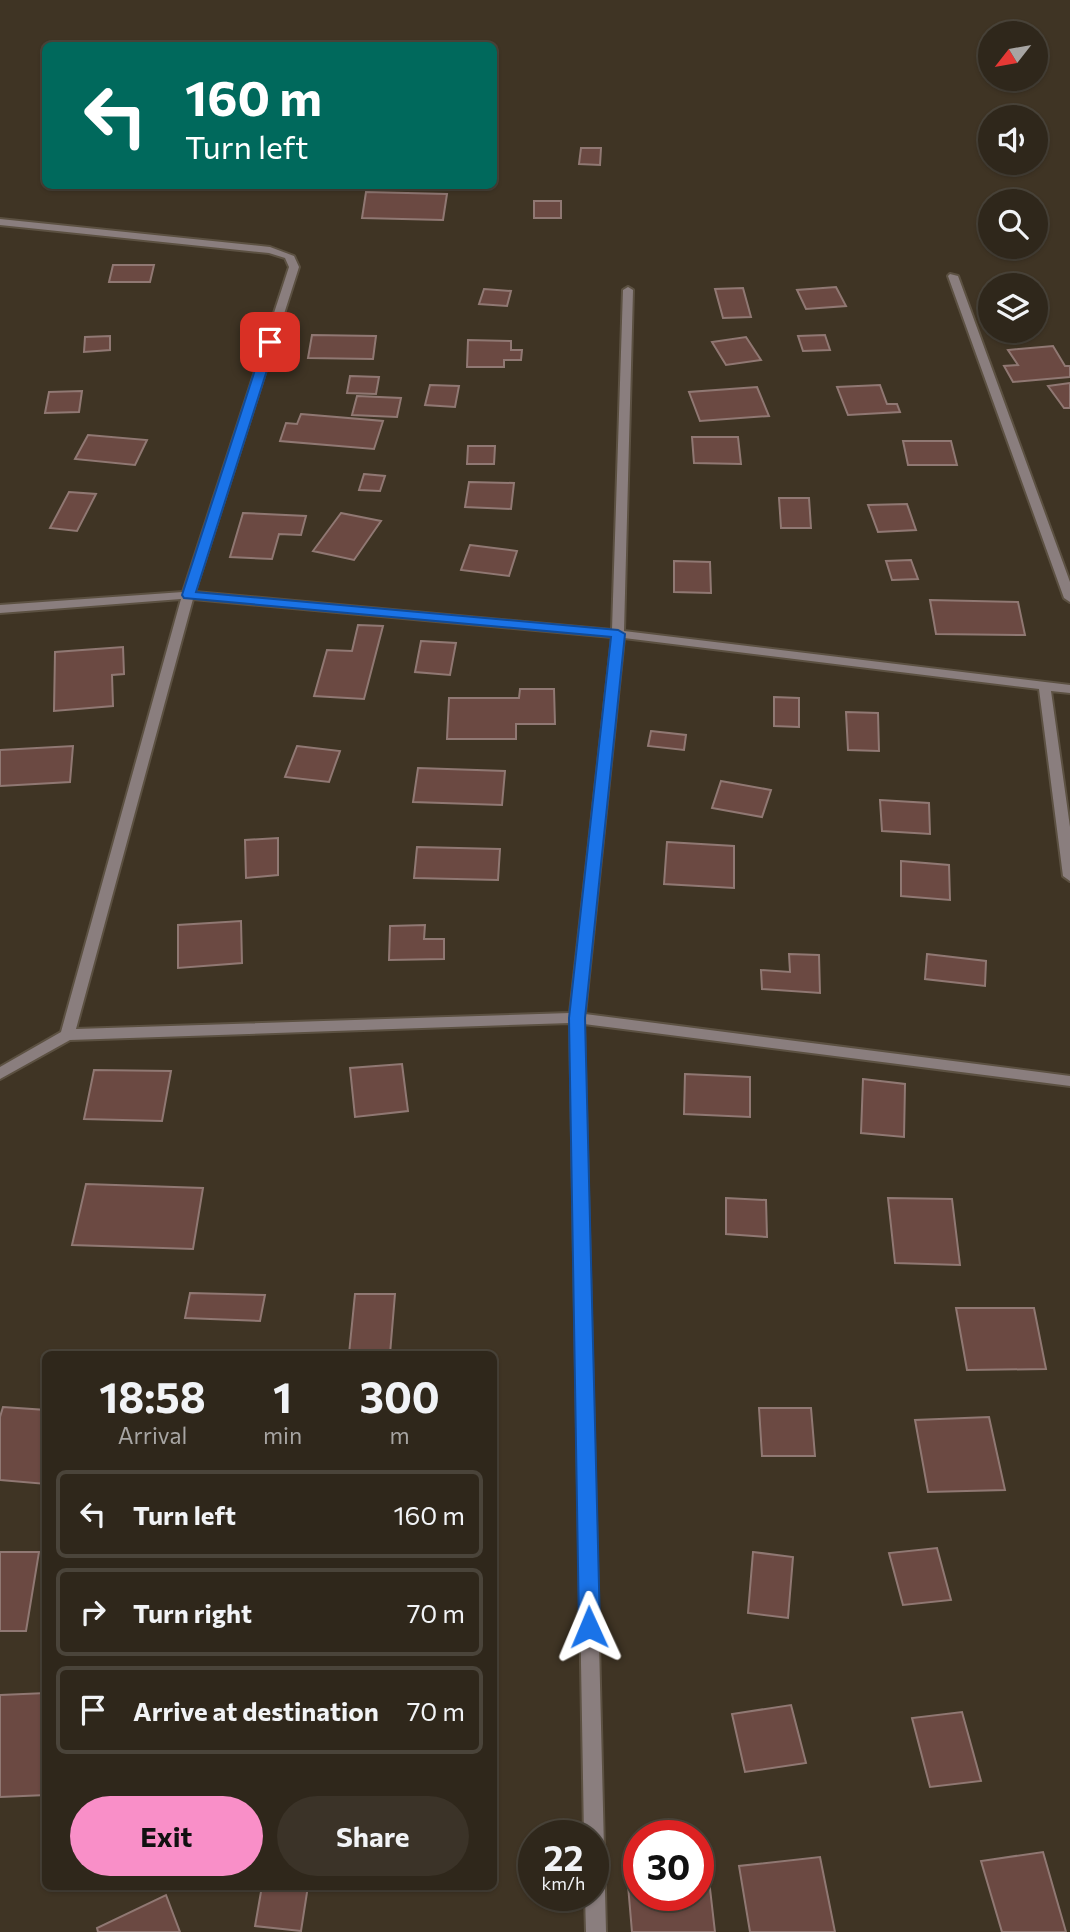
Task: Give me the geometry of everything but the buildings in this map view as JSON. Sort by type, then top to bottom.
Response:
[{"type":"street","points":[[0,222],[270,250],[289,256],[294,267],[188,595],[67,1035]]},
{"type":"street","points":[[953,276],[1070,598]]},
{"type":"street","points":[[596,1932],[577,1018],[618,634],[628,290]]},
{"type":"street","points":[[0,609],[188,595],[618,634],[1070,689]]},
{"type":"street","points":[[1045,688],[1070,876]]},
{"type":"street","points":[[0,1074],[67,1035],[577,1018],[1070,1081]]},
{"type":"route","points":[[270,342],[188,595],[618,634],[577,1018],[589,1627]]}]
